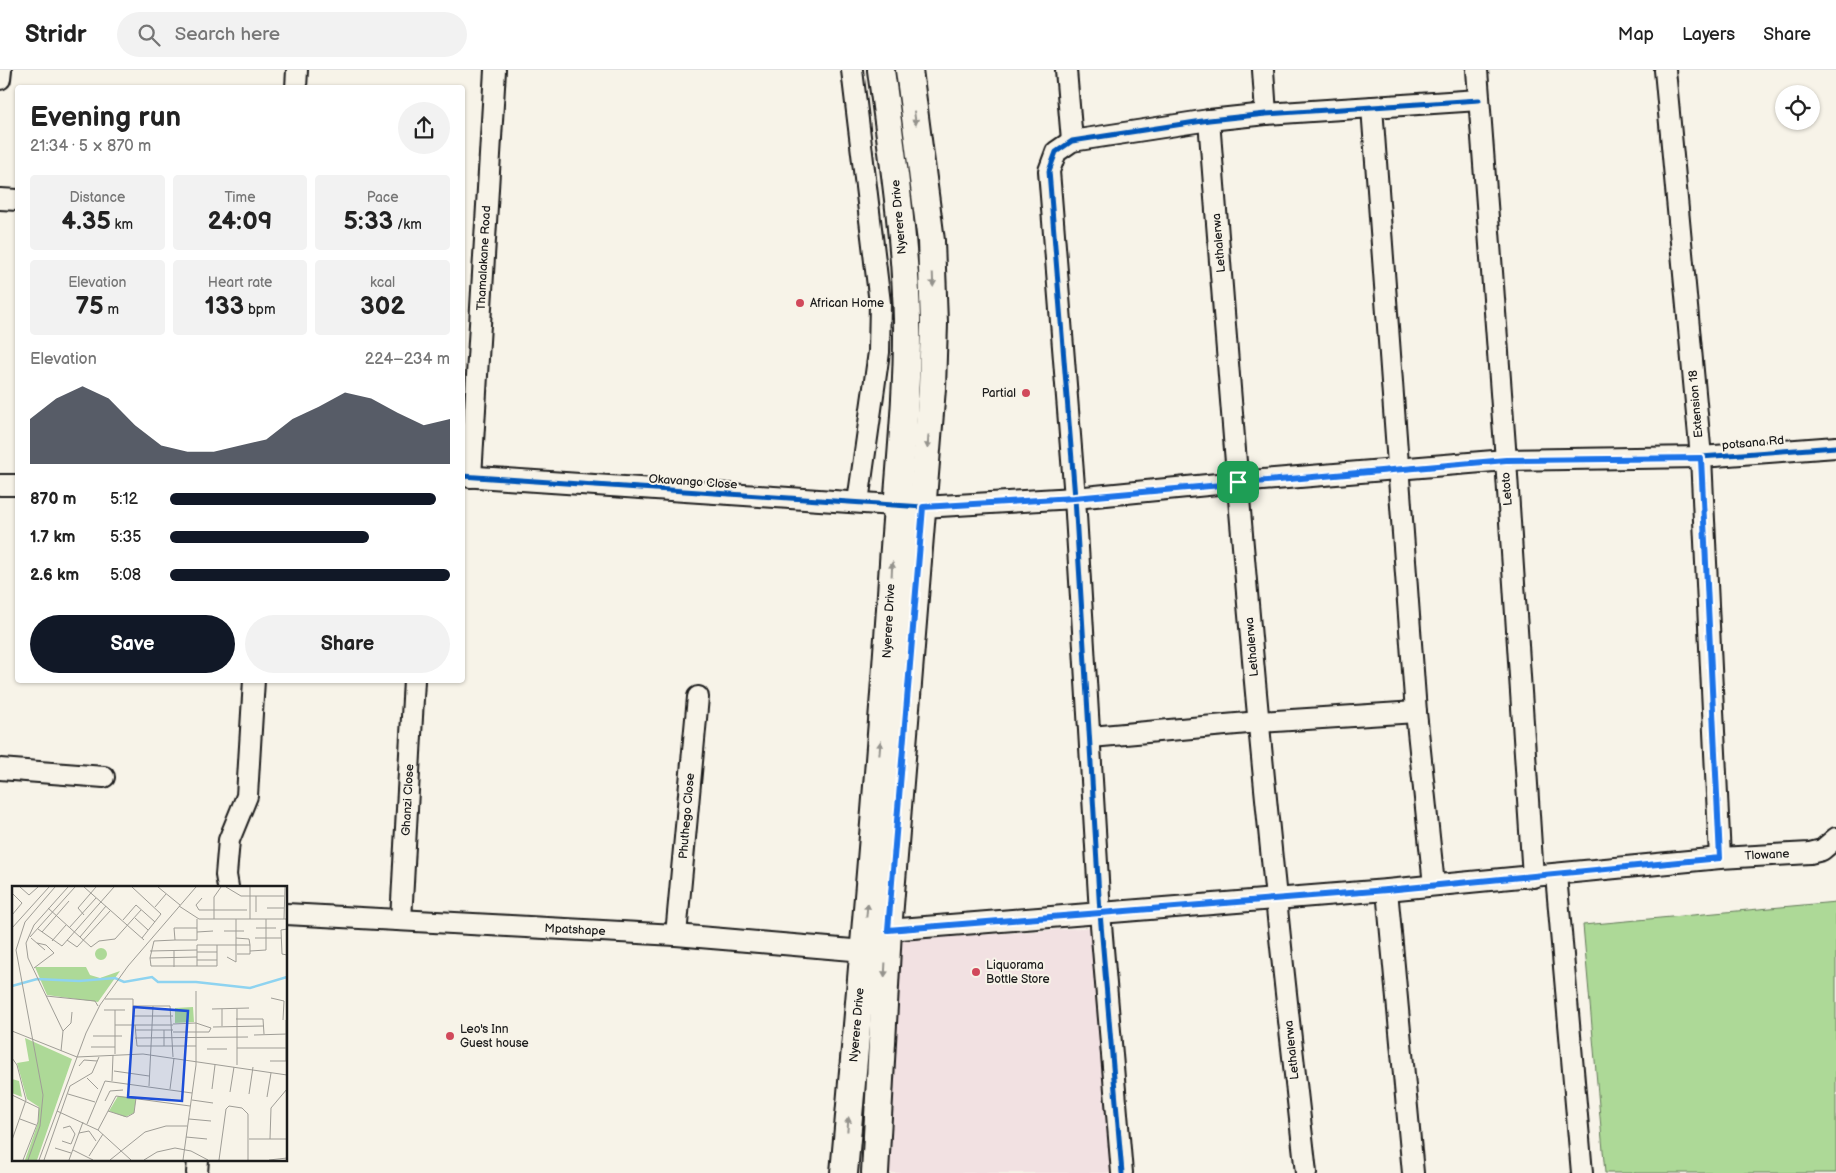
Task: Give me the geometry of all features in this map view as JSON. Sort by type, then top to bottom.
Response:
[{"type":"main road","name":"Nyerere Drive","points":[[844,1173],[885,695],[904,398],[907,319],[903,253],[881,70]]},
{"type":"main road","name":"Nyerere Drive","points":[[875,1173],[888,930],[932,388],[934,322],[931,241],[909,70]]},
{"type":"street","points":[[0,79],[1,70]]},
{"type":"street","points":[[296,85],[297,70]]},
{"type":"street","name":"Thamalakane Road","points":[[467,477],[495,70]]},
{"type":"street","points":[[852,70],[880,303],[878,352],[858,502]]},
{"type":"street","points":[[1066,70],[1072,141]]},
{"type":"street","points":[[1262,70],[1266,114]]},
{"type":"street","name":"Letoto","points":[[1482,70],[1478,100],[1506,460],[1533,877]]},
{"type":"street","name":"Extension 18","points":[[1665,70],[1701,458],[1720,858]]},
{"type":"street","points":[[1122,1173],[1100,913],[1091,737],[1049,171],[1056,152],[1072,141],[1209,120],[1266,114],[1478,100]]},
{"type":"street","points":[[1372,107],[1400,468],[1416,712],[1434,885]]},
{"type":"street","name":"Lethalerwa","points":[[1209,120],[1259,722],[1306,1173]]},
{"type":"street","points":[[0,199],[15,200]]},
{"type":"street","name":"potsana Rd","points":[[923,507],[1074,498],[1238,482],[1506,460],[1701,458],[1836,447]]},
{"type":"street","name":"Okavango Close","points":[[467,477],[923,507]]},
{"type":"street","points":[[0,484],[15,485]]},
{"type":"street","points":[[228,886],[226,874],[229,840],[247,796],[254,683]]},
{"type":"street","name":"Ghanzi Close","points":[[401,920],[414,683]]},
{"type":"street","name":"Phuthego Close","points":[[676,935],[698,697]]},
{"type":"street","points":[[1091,737],[1259,722],[1416,712]]},
{"type":"street","points":[[0,769],[104,777]]},
{"type":"street","name":"Tlowane","points":[[888,930],[1387,890],[1720,858],[1810,853],[1822,850],[1836,838]]},
{"type":"street","points":[[1556,875],[1582,1173]]},
{"type":"street","points":[[1387,890],[1413,1173]]},
{"type":"street","name":"Mpatshape","points":[[288,914],[676,935],[864,950]]},
{"type":"street","points":[[197,1173],[198,1160]]},
{"type":"shaded area","points":[[1096,927],[1112,1173],[875,1173],[891,941]]},
{"type":"green space","points":[[1836,902],[1836,1173],[1605,1173],[1583,925]]},
{"type":"cycle path","points":[[1122,1173],[1100,913],[1075,498],[1049,171],[1056,152],[1072,141],[1209,120],[1266,114],[1479,100]]},
{"type":"cycle path","points":[[465,476],[923,507],[1075,498],[1238,482],[1506,460],[1701,457],[1836,447]]},
{"type":"place","name":"African Home","points":[[800,303]]},
{"type":"place","name":"Partial","points":[[1026,393]]},
{"type":"place","name":"Liquorama Bottle Store","points":[[976,972]]},
{"type":"place","name":"Leo's Inn Guest house","points":[[450,1036]]},
{"type":"route","points":[[1701,458],[1720,858],[1387,890],[888,930],[923,507],[1074,498],[1238,482],[1506,460],[1701,458]]}]
